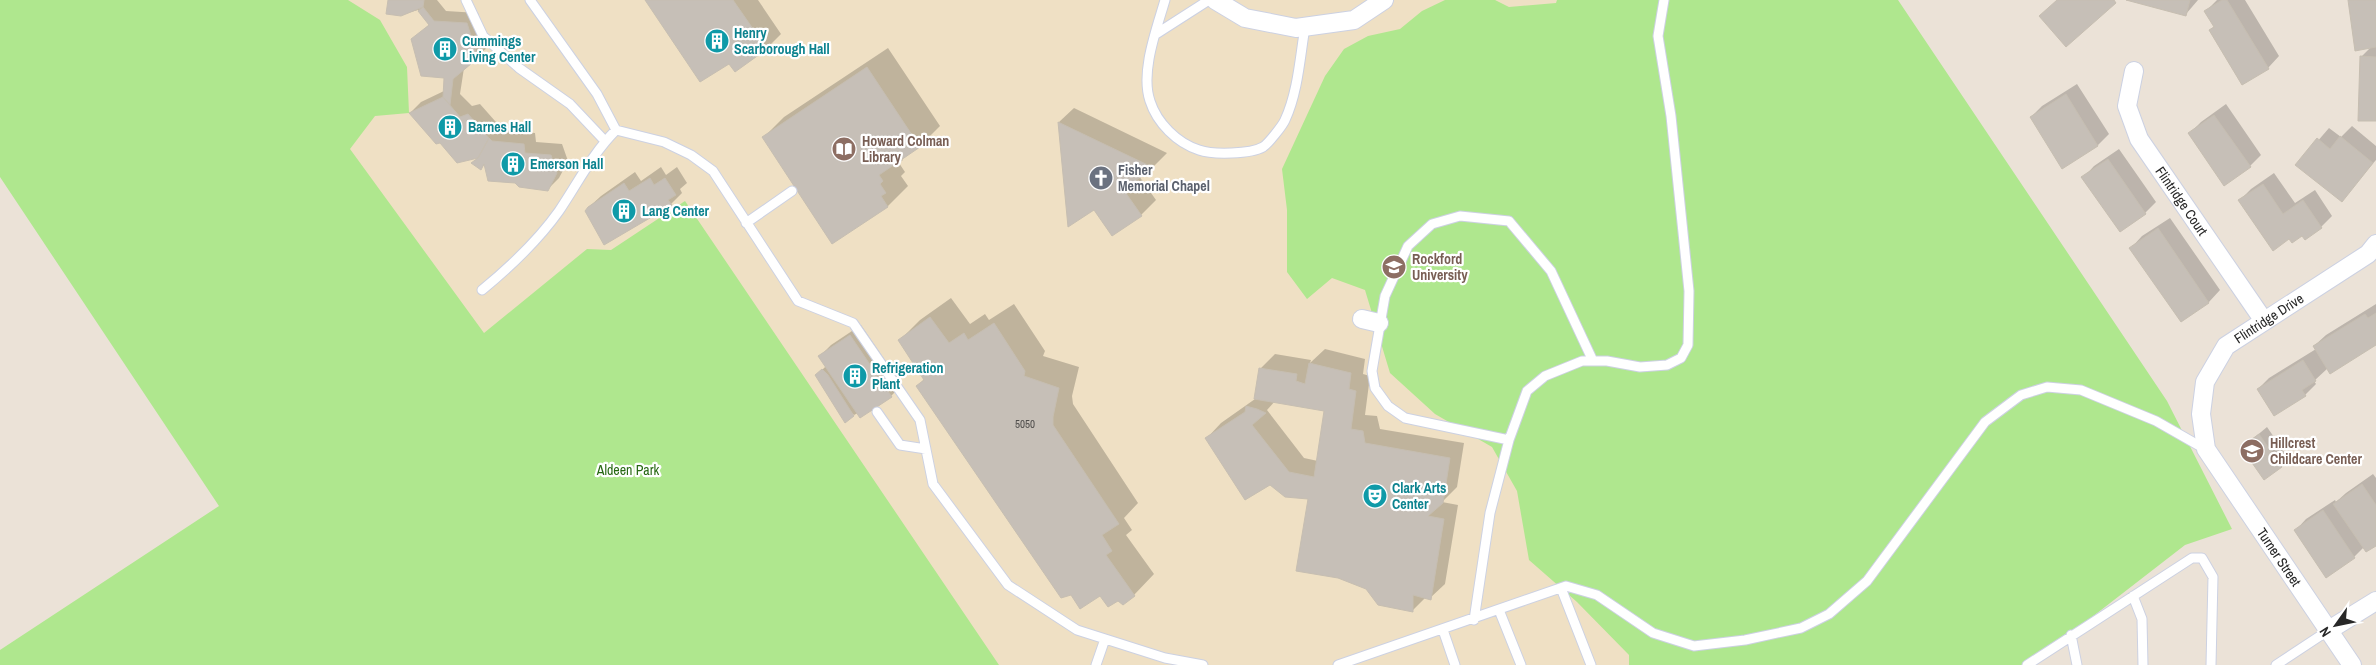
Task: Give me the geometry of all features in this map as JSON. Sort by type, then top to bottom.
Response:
[{"type":"street","points":[[1215,0],[1245,18],[1296,28],[1354,20],[1384,0]]},
{"type":"street","name":"Flintridge Court","points":[[2134,71],[2127,106],[2139,139],[2264,321]]},
{"type":"street","name":"Flintridge Drive","points":[[2206,449],[2201,414],[2205,382],[2226,346],[2368,254],[2376,244]]},
{"type":"street","points":[[1362,319],[1379,323]]},
{"type":"street","name":"Turner Street","points":[[2206,449],[2352,665]]},
{"type":"street","points":[[2329,630],[2376,601]]},
{"type":"lane","points":[[466,0],[483,36],[519,68],[570,104],[605,141]]},
{"type":"lane","points":[[530,0],[597,94],[616,130],[664,142],[691,155],[712,171],[798,301],[853,323],[920,420],[933,484],[1008,585],[1077,630],[1165,658],[1203,665]]},
{"type":"lane","points":[[1165,0],[1147,76],[1149,99],[1156,116],[1171,135],[1200,151],[1233,154],[1263,147],[1285,121],[1296,83],[1305,27]]},
{"type":"lane","points":[[1156,34],[1209,0]]},
{"type":"lane","points":[[1474,620],[1490,513],[1509,440],[1526,391],[1545,376],[1582,361],[1607,361],[1640,367],[1667,366],[1681,358],[1688,345],[1689,291],[1671,116],[1658,36],[1664,0]]},
{"type":"lane","points":[[482,290],[514,264],[548,225],[589,161],[616,130]]},
{"type":"lane","points":[[746,223],[792,191]]},
{"type":"lane","points":[[1509,440],[1405,418],[1388,406],[1375,388],[1372,371],[1384,296],[1408,246],[1432,224],[1460,216],[1509,221],[1551,271],[1592,361]]},
{"type":"lane","points":[[1338,665],[1474,620],[1566,586],[1597,594],[1652,633],[1694,646],[1745,640],[1801,628],[1829,614],[1867,581],[1985,422],[2021,395],[2048,387],[2081,390],[2156,421],[2206,449]]},
{"type":"lane","points":[[877,412],[900,444],[926,449]]},
{"type":"lane","points":[[2027,665],[2192,558],[2202,558],[2213,577],[2211,665]]},
{"type":"lane","points":[[1561,588],[1591,665]]},
{"type":"lane","points":[[2133,596],[2142,619],[2143,665]]},
{"type":"lane","points":[[1500,610],[1521,665]]},
{"type":"lane","points":[[1443,630],[1455,665]]},
{"type":"lane","points":[[2276,665],[2329,630]]},
{"type":"lane","points":[[2071,635],[2077,665]]},
{"type":"lane","points":[[1096,665],[1105,639]]},
{"type":"shaded area","name":"Rockford University","points":[[0,0],[1882,0],[1963,665],[986,665],[219,506]]},
{"type":"green space","name":"Aldeen Park","points":[[0,0],[348,0],[380,20],[407,67],[409,113],[375,116],[350,149],[484,333],[587,249],[611,250],[685,201],[999,665],[0,665],[0,650],[219,506],[0,177]]},
{"type":"green space","points":[[1445,0],[1495,0],[1509,7],[1556,3],[1557,0],[1898,0],[2167,401],[2232,529],[2185,545],[2030,665],[1629,665],[1629,655],[1577,602],[1529,560],[1517,491],[1492,447],[1435,414],[1390,373],[1365,290],[1332,278],[1307,299],[1287,272],[1287,210],[1282,169],[1325,76],[1344,49],[1368,36],[1400,29],[1422,11]]},
{"type":"building","points":[[388,0],[424,0],[423,7],[401,16],[386,14]]},
{"type":"building","name":"Henry Scarborough Hall","points":[[645,0],[733,0],[767,49],[735,72],[729,64],[700,82]]},
{"type":"building","points":[[2057,0],[2114,0],[2116,3],[2066,47],[2039,16]]},
{"type":"building","points":[[2126,0],[2190,0],[2186,16]]},
{"type":"building","points":[[2222,0],[2227,0],[2269,69],[2242,85],[2209,30],[2214,27],[2204,11]]},
{"type":"building","points":[[2348,0],[2376,0],[2376,47],[2355,51]]},
{"type":"building","name":"Cummings Living Center","points":[[423,7],[434,21],[467,23],[478,58],[453,79],[450,105],[443,97],[444,78],[421,76],[411,39],[429,25],[418,11]]},
{"type":"building","points":[[2360,56],[2376,57],[2376,121],[2358,121]]},
{"type":"building","points":[[867,67],[920,147],[879,175],[883,181],[880,184],[886,193],[881,196],[888,207],[832,244],[762,137]]},
{"type":"building","points":[[2066,94],[2098,146],[2062,169],[2030,117]]},
{"type":"building","name":"Barnes Hall","points":[[443,97],[460,117],[468,114],[489,138],[478,158],[457,163],[440,143],[436,144],[409,113]]},
{"type":"building","points":[[2214,115],[2251,167],[2224,186],[2188,133]]},
{"type":"building","name":"Fisher Memorial Chapel","points":[[1058,122],[1154,168],[1123,189],[1142,216],[1112,236],[1094,210],[1068,227]]},
{"type":"building","points":[[2340,136],[2373,163],[2342,202],[2295,165],[2317,138],[2330,149]]},
{"type":"building","name":"Emerson Hall","points":[[489,138],[492,141],[524,144],[525,153],[551,155],[557,173],[548,191],[519,187],[515,183],[488,181],[484,164],[481,170],[471,163],[478,158]]},
{"type":"building","points":[[2108,159],[2146,214],[2120,232],[2081,177]]},
{"type":"building","name":"Lang Center","points":[[650,178],[654,185],[665,178],[676,195],[668,200],[672,205],[604,245],[585,211],[624,183],[629,191]]},
{"type":"building","points":[[2263,184],[2283,214],[2303,200],[2322,228],[2305,240],[2302,236],[2292,243],[2289,239],[2273,251],[2238,200]]},
{"type":"building","points":[[2158,228],[2209,303],[2181,322],[2129,248]]},
{"type":"building","points":[[2376,313],[2376,345],[2330,374],[2313,346],[2365,314],[2368,318]]},
{"type":"building","points":[[930,317],[949,343],[964,333],[968,340],[994,323],[1025,371],[1024,376],[1059,388],[1053,425],[1119,524],[1102,535],[1112,551],[1106,555],[1135,596],[1123,605],[1118,601],[1108,607],[1100,596],[1080,609],[1071,595],[1061,598],[916,386],[924,380],[898,340]]},
{"type":"building","name":"Refrigeration Plant","points":[[850,335],[892,397],[860,418],[818,356]]},
{"type":"building","points":[[2303,360],[2316,381],[2302,390],[2306,396],[2274,416],[2257,389]]},
{"type":"building","points":[[1309,363],[1351,373],[1349,389],[1356,391],[1351,429],[1363,431],[1365,443],[1450,458],[1443,503],[1428,516],[1444,519],[1431,600],[1413,595],[1413,612],[1378,605],[1366,589],[1338,578],[1296,571],[1308,499],[1285,497],[1270,485],[1245,500],[1205,438],[1245,412],[1246,406],[1257,409],[1266,413],[1252,425],[1289,472],[1314,477],[1324,411],[1254,399],[1259,368],[1297,374],[1296,381],[1305,384]]},
{"type":"building","points":[[822,369],[828,375],[854,416],[845,423],[815,375]]},
{"type":"building","points":[[2259,434],[2282,467],[2264,480],[2241,447]]},
{"type":"building","points":[[2362,484],[2376,505],[2376,546],[2366,552],[2333,504]]},
{"type":"building","points":[[2323,510],[2355,558],[2326,578],[2294,530]]},
{"type":"place","name":"Henry Scarborough Hall","points":[[717,41]]},
{"type":"place","name":"Cummings Living Center","points":[[445,49]]},
{"type":"place","name":"Barnes Hall","points":[[450,127]]},
{"type":"place","name":"Howard Colman Library","points":[[844,149]]},
{"type":"place","name":"Emerson Hall","points":[[513,164]]},
{"type":"place","name":"Fisher Memorial Chapel","points":[[1101,178]]},
{"type":"place","name":"Lang Center","points":[[624,211]]},
{"type":"place","name":"Rockford University","points":[[1394,267]]},
{"type":"place","name":"Refrigeration Plant","points":[[855,376]]},
{"type":"place","name":"Hillcrest Childcare Center","points":[[2252,451]]},
{"type":"place","name":"Clark Arts Center","points":[[1375,496]]}]
